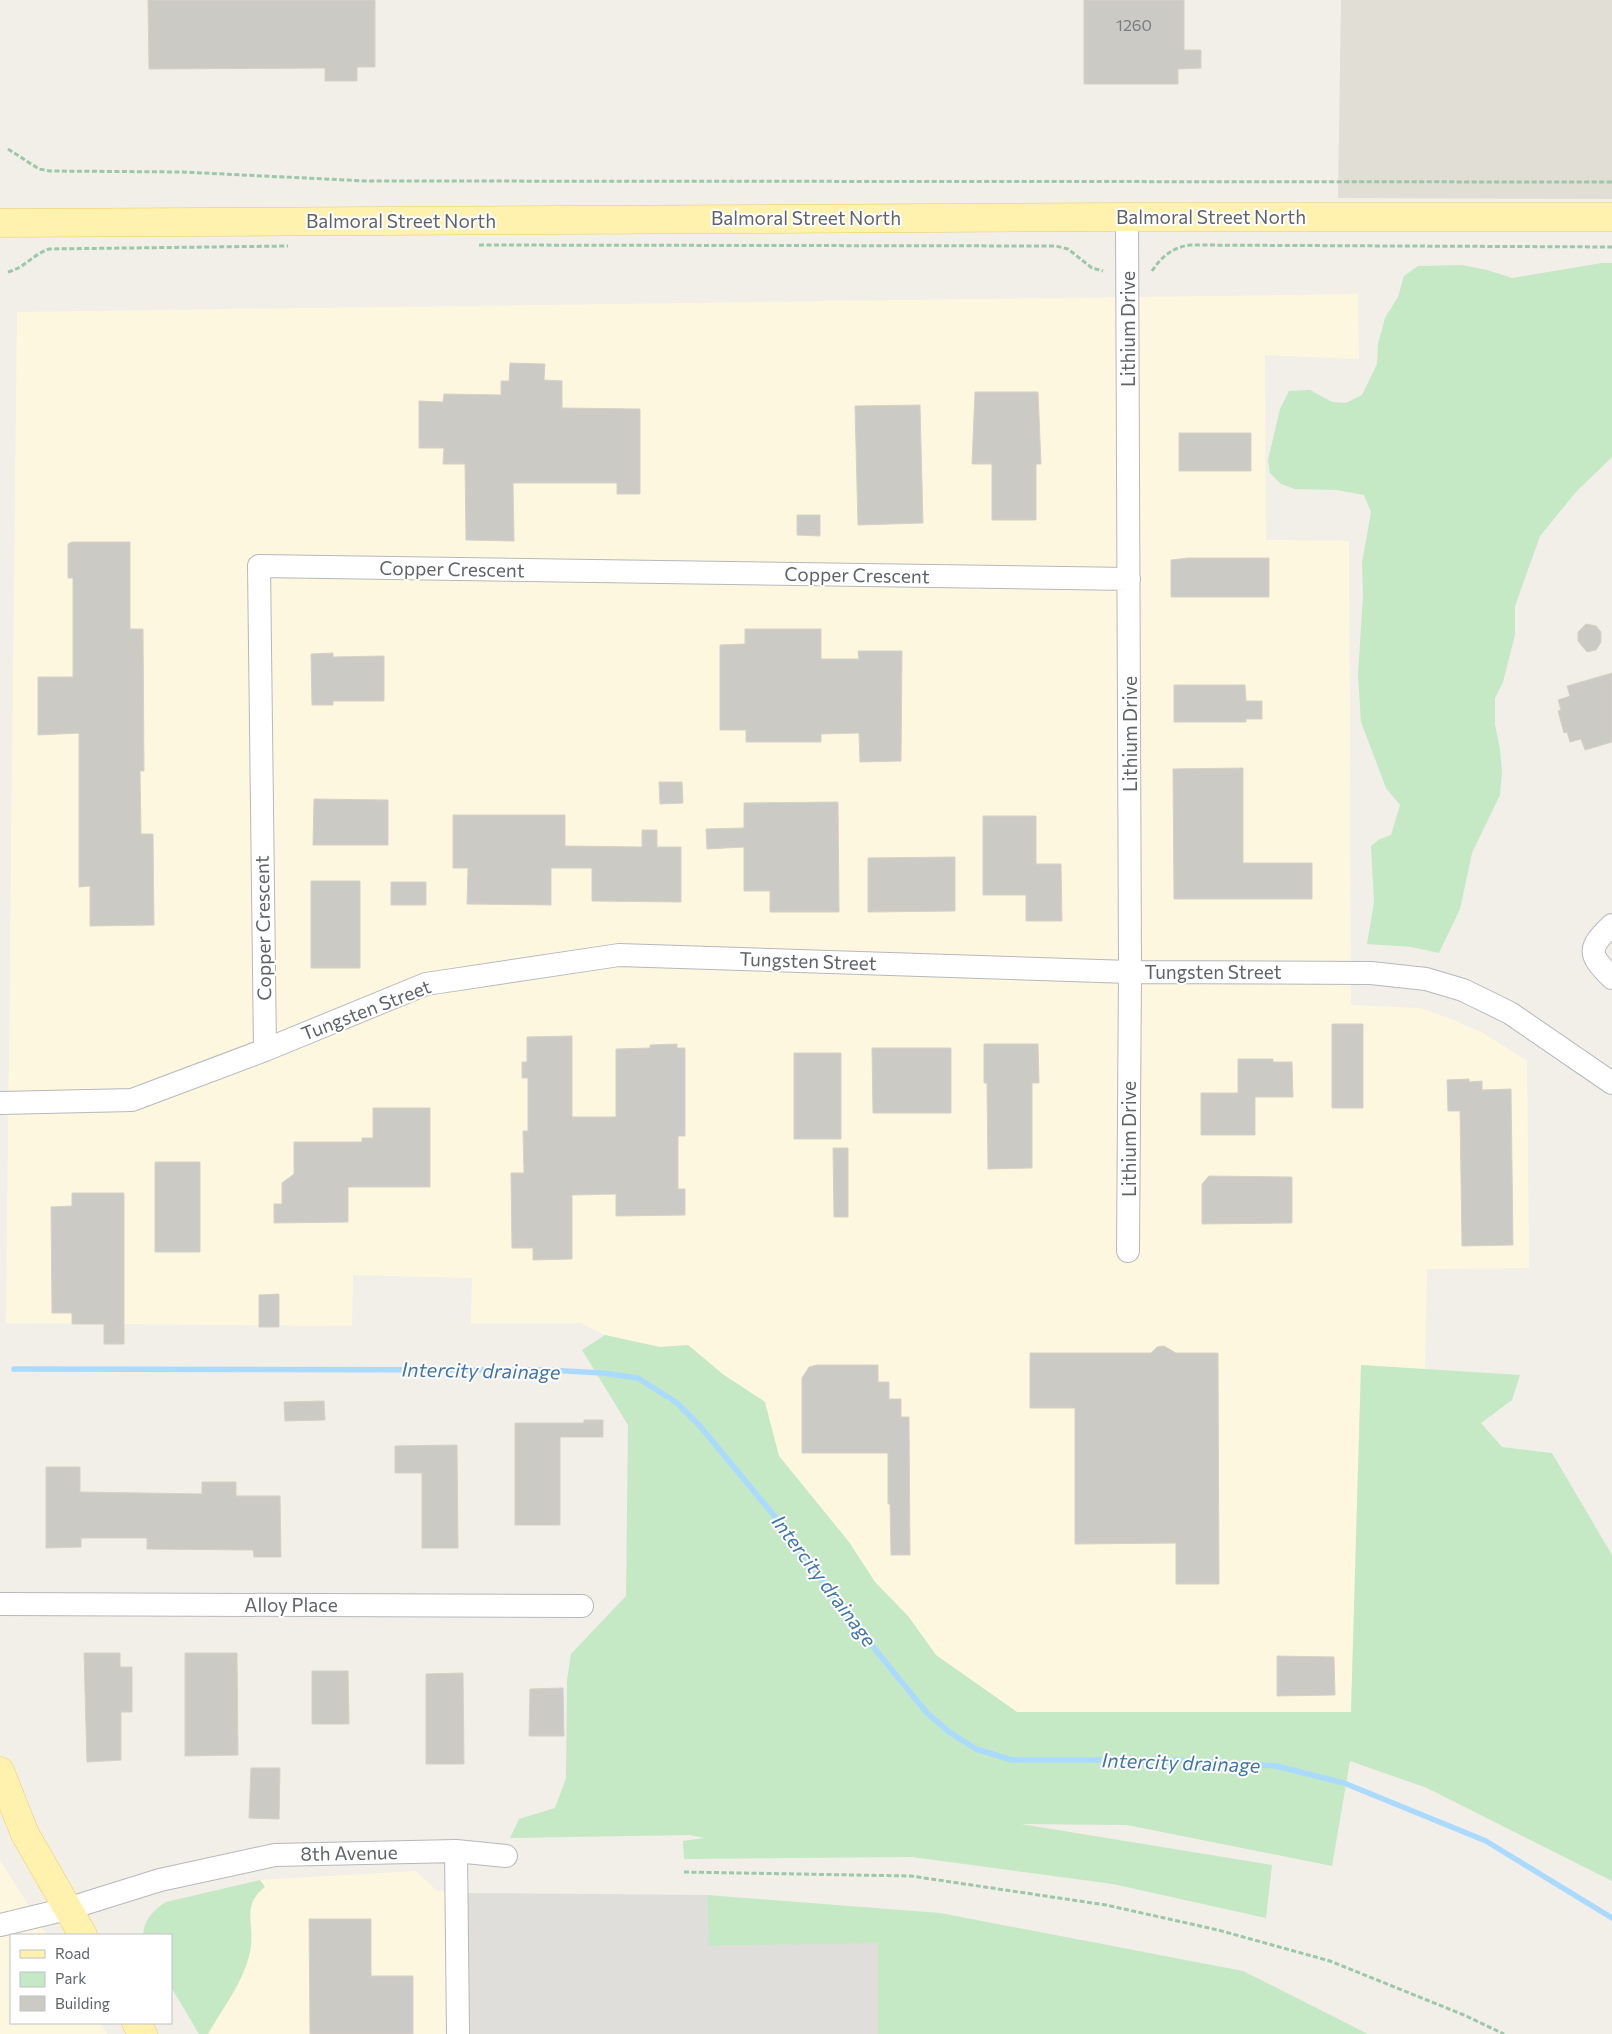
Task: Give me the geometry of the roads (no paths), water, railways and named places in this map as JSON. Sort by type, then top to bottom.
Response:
[{"type":"main road","name":"Balmoral Street North","points":[[0,223],[1127,217],[1612,217]]},
{"type":"main road","points":[[0,1771],[25,1834],[82,1934]]},
{"type":"street","name":"Lithium Drive","points":[[1127,217],[1130,972],[1128,1251]]},
{"type":"street","name":"Copper Crescent","points":[[264,1050],[259,566],[1129,580]]},
{"type":"street","points":[[1612,925],[1596,941],[1593,954],[1597,963],[1612,978]]},
{"type":"street","name":"Tungsten Street","points":[[0,1103],[132,1100],[264,1050],[426,984],[619,955],[1130,972],[1371,973],[1426,979],[1463,990],[1510,1013],[1608,1072]]},
{"type":"street","name":"Alloy Place","points":[[0,1604],[582,1606]]},
{"type":"street","points":[[456,1851],[458,2034]]},
{"type":"street","name":"8th Avenue","points":[[0,1925],[67,1909],[160,1880],[276,1855],[456,1851],[506,1856]]},
{"type":"waterway","name":"Intercity drainage","points":[[14,1369],[548,1370],[602,1373],[638,1378],[677,1403],[700,1426],[776,1518],[852,1621],[927,1713],[949,1732],[976,1749],[1012,1760],[1172,1760],[1276,1766],[1344,1783],[1486,1841],[1612,1918]]}]
